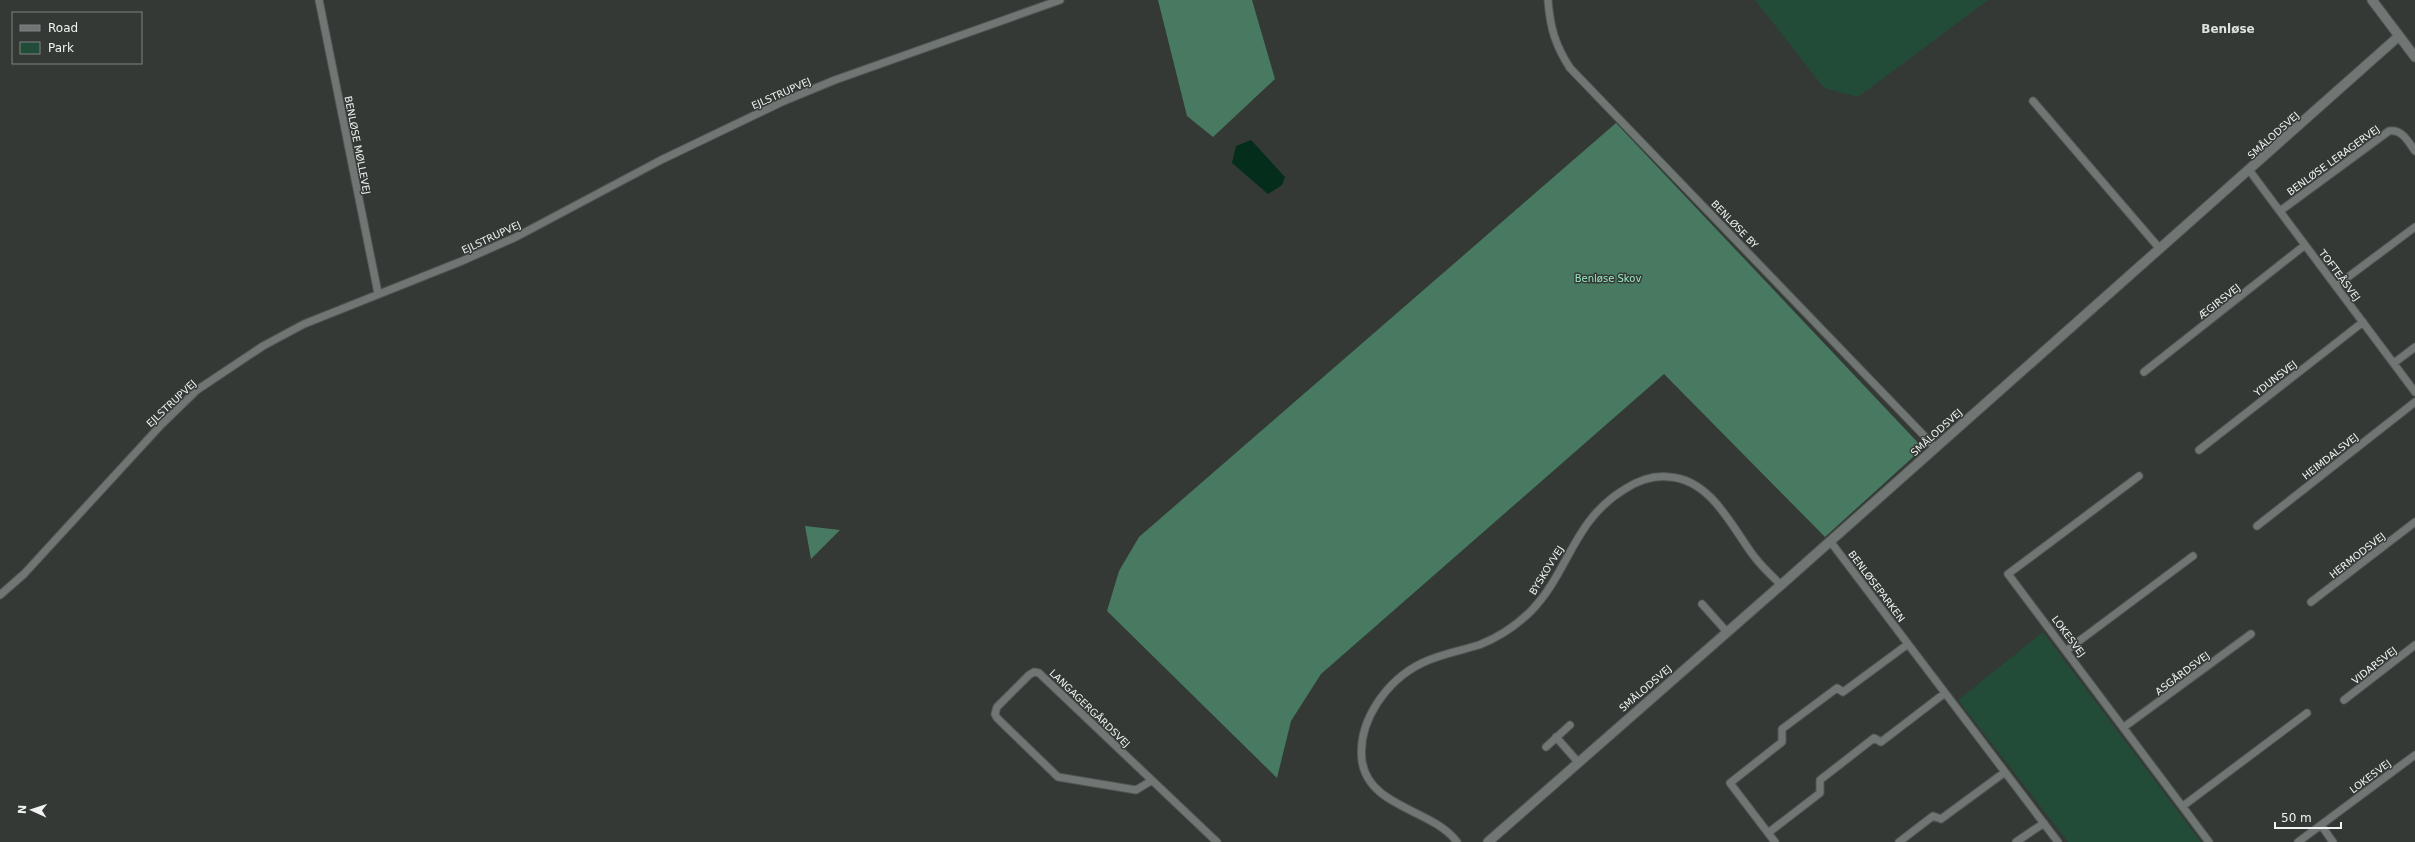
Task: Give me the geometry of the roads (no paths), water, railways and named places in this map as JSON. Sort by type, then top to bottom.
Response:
[{"type":"street","name":"BENLØSE MØLLEVEJ","points":[[319,0],[378,293]]},
{"type":"street","name":"EJLSTRUPVEJ","points":[[0,595],[24,574],[161,424],[197,390],[264,346],[304,324],[378,293],[462,262],[516,237],[661,160],[784,102],[835,80],[1060,0]]},
{"type":"street","name":"BENLØSE BY","points":[[1548,0],[1553,37],[1559,52],[1570,68],[1935,447]]},
{"type":"street","points":[[2372,0],[2415,57]]},
{"type":"street","name":"SMÅLODSVEJ","points":[[1488,842],[1781,585],[2399,36]]},
{"type":"street","points":[[2034,101],[2160,249]]},
{"type":"street","name":"BENLØSE LERAGERVEJ","points":[[2280,211],[2389,131],[2395,130],[2401,133],[2415,150]]},
{"type":"street","name":"TOFTEÅSVEJ","points":[[2249,170],[2415,392]]},
{"type":"street","points":[[2336,286],[2415,227]]},
{"type":"street","name":"ÆGIRSVEJ","points":[[2144,372],[2305,245]]},
{"type":"street","name":"YDUNSVEJ","points":[[2199,450],[2363,322]]},
{"type":"street","points":[[2394,363],[2415,347]]},
{"type":"street","name":"HEIMDALSVEJ","points":[[2257,526],[2415,402]]},
{"type":"street","name":"LOKESVEJ","points":[[2139,476],[2008,574],[2067,650],[2209,842]]},
{"type":"street","name":"BYSKOVVEJ","points":[[1457,842],[1451,833],[1435,821],[1390,800],[1377,790],[1362,763],[1361,745],[1363,731],[1370,714],[1384,694],[1397,681],[1421,664],[1480,644],[1507,630],[1531,611],[1548,588],[1581,530],[1597,510],[1614,495],[1632,484],[1651,477],[1671,477],[1684,479],[1700,488],[1726,514],[1754,557],[1781,585]]},
{"type":"street","name":"HERMODSVEJ","points":[[2311,602],[2415,522]]},
{"type":"street","name":"BENLØSEPARKEN","points":[[1830,541],[2058,842]]},
{"type":"street","points":[[2067,650],[2193,556]]},
{"type":"street","points":[[1702,604],[1727,632]]},
{"type":"street","name":"ASGÅRDSVEJ","points":[[2124,727],[2251,634]]},
{"type":"street","points":[[1775,842],[1730,783],[1782,742],[1782,729],[1837,688],[1843,692],[1908,644]]},
{"type":"street","name":"VIDARSVEJ","points":[[2344,700],[2415,645]]},
{"type":"street","name":"LANGAGERGÅRDSVEJ","points":[[1151,781],[1136,790],[1058,777],[996,718],[994,714],[997,707],[1029,675],[1034,672],[1039,673],[1151,781],[1217,842]]},
{"type":"street","points":[[1768,833],[1820,793],[1820,780],[1874,738],[1881,742],[1945,693]]},
{"type":"street","points":[[2183,806],[2307,713]]},
{"type":"street","points":[[1546,747],[1570,725]]},
{"type":"street","points":[[1556,737],[1578,762]]},
{"type":"street","name":"LOKESVEJ","points":[[2298,842],[2415,755]]},
{"type":"street","points":[[1898,842],[1933,816],[1941,819],[2005,772]]},
{"type":"street","points":[[2016,842],[2044,823]]},
{"type":"street","points":[[2321,825],[2333,842]]},
{"type":"district","name":"Benløse","points":[[2228,29]]},
{"type":"park label","name":"Benløse Skov","points":[[1608,278]]}]
